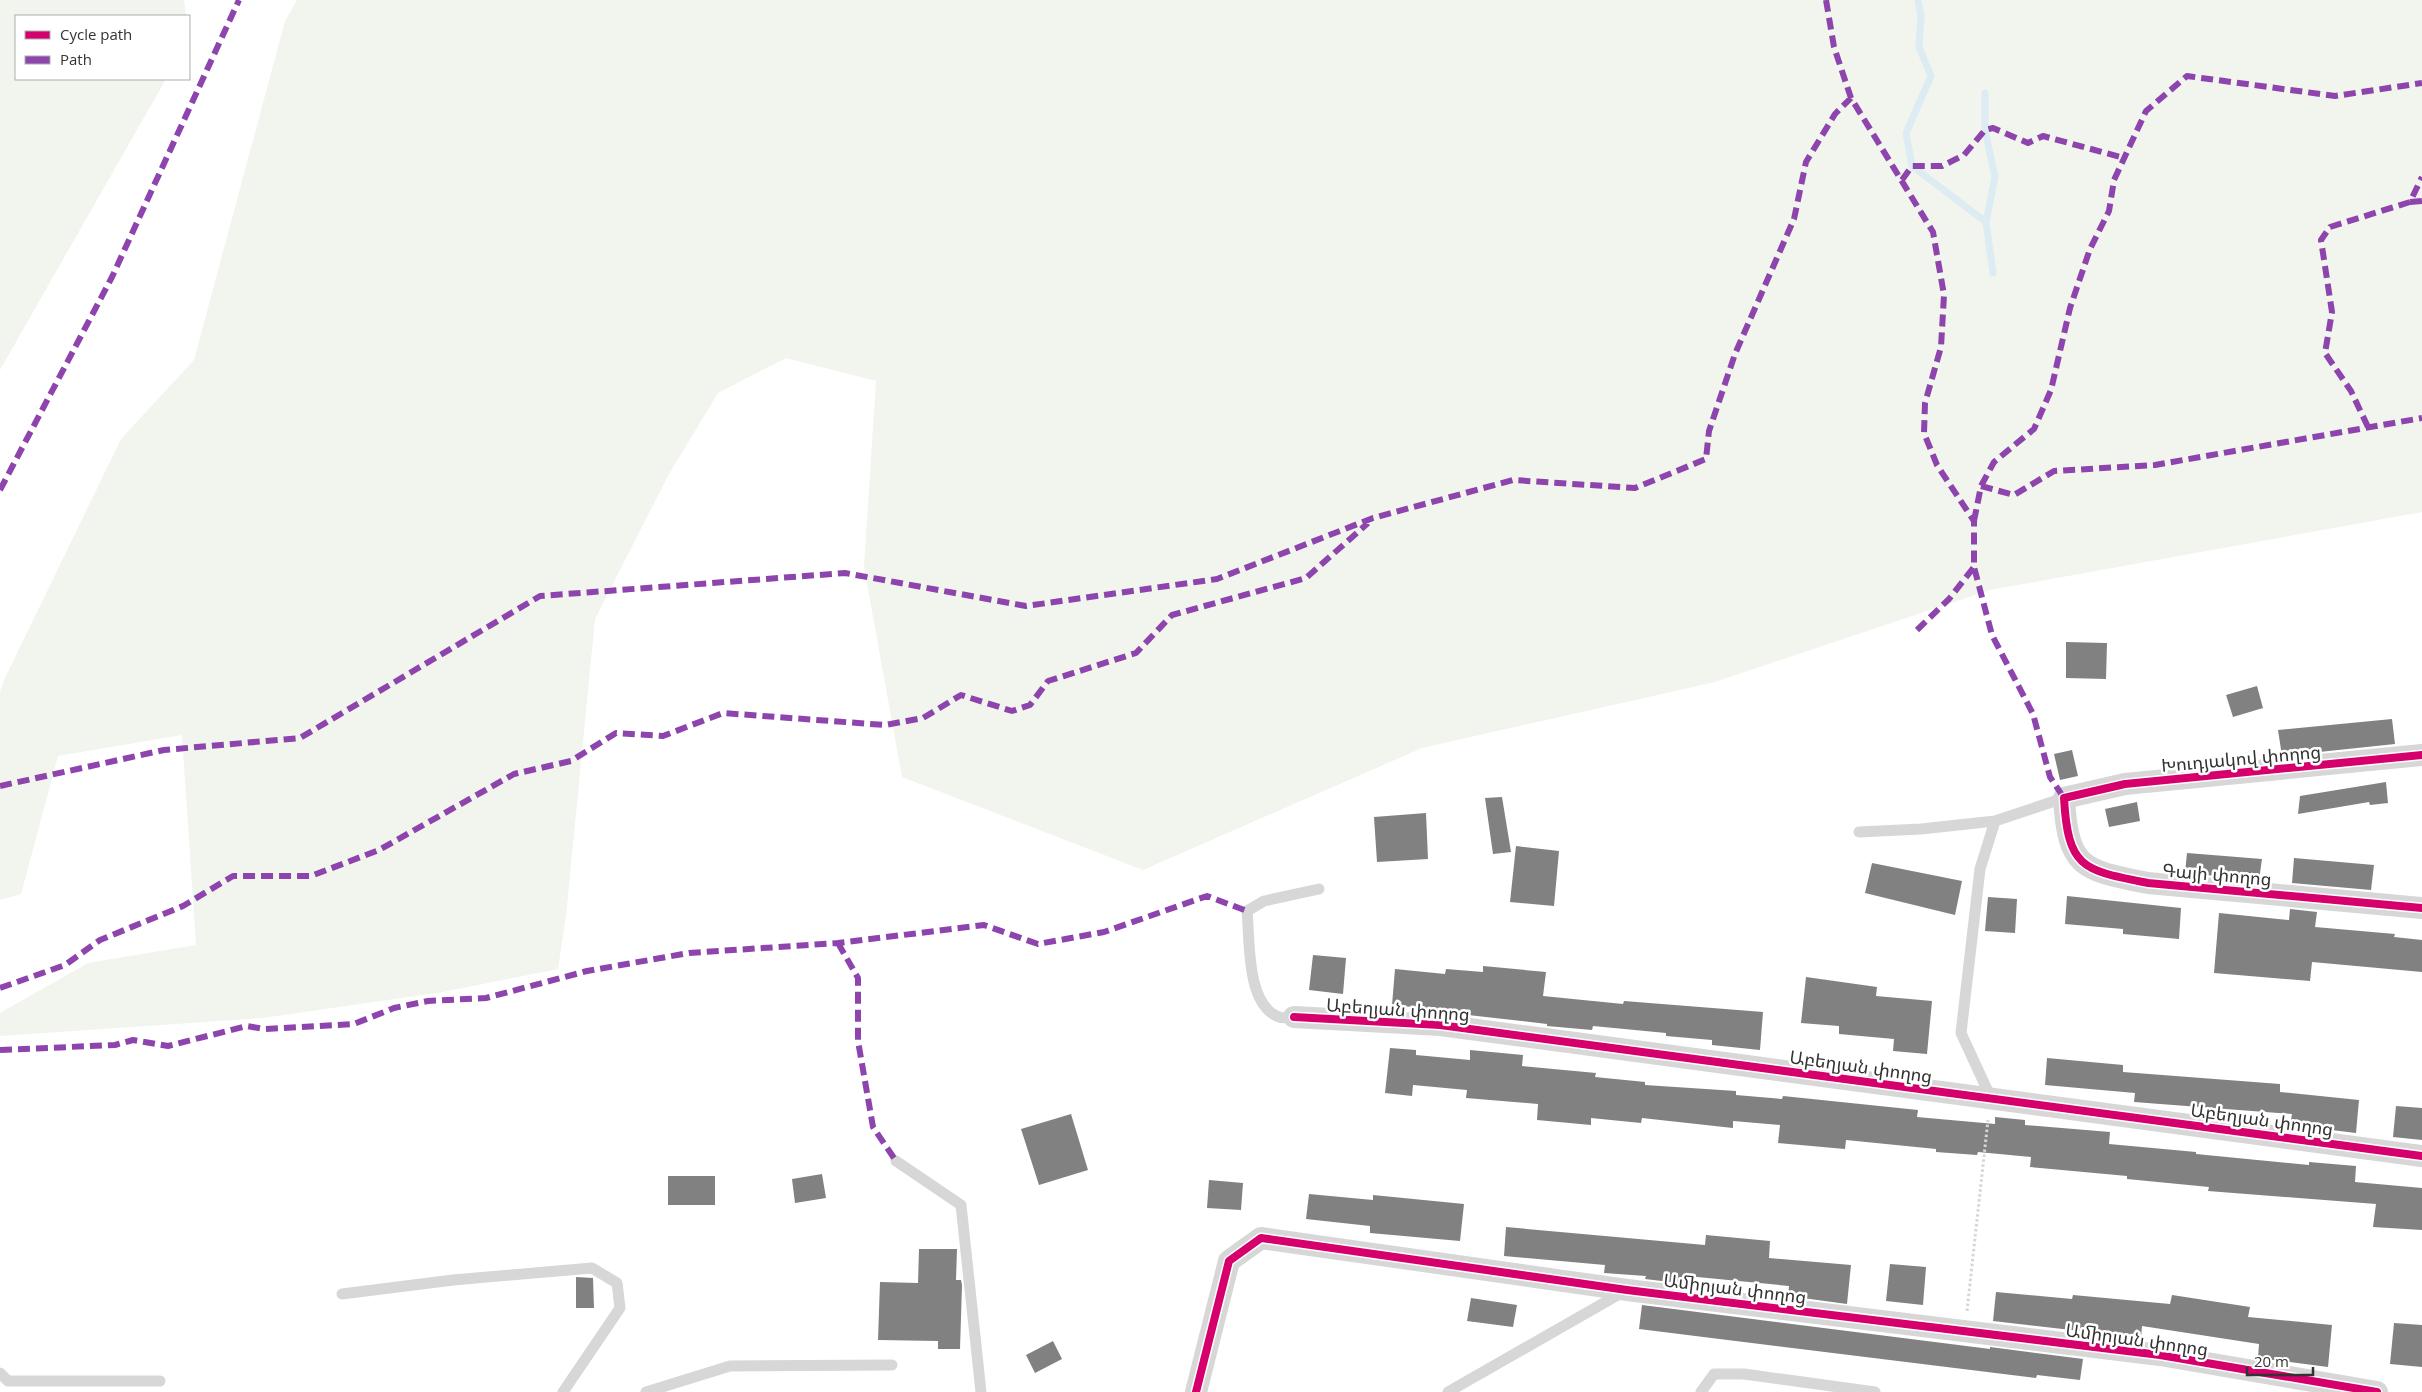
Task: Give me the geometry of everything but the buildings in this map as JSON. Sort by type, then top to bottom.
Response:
[{"type":"street","name":"Խուդյակով փողոց","points":[[2064,798],[2125,784],[2422,755]]},
{"type":"street","name":"Գայի փողոց","points":[[2064,798],[2065,827],[2071,848],[2079,859],[2091,869],[2110,876],[2148,883],[2422,908]]},
{"type":"street","name":"Աբեղյան փողոց","points":[[1294,1017],[1440,1025],[2422,1156]]},
{"type":"street","name":"Ամիրյան փողոց","points":[[1196,1392],[1229,1261],[1261,1238],[1626,1290],[2160,1355],[2377,1392]]},
{"type":"lane","points":[[1859,832],[1921,829],[1995,821],[2064,798]]},
{"type":"lane","points":[[1991,1098],[1961,1033],[1980,869],[1995,821]]},
{"type":"lane","points":[[1294,1017],[1279,1018],[1263,1006],[1254,985],[1247,912],[1264,901],[1319,889]]},
{"type":"lane","points":[[896,1161],[961,1205],[981,1392]]},
{"type":"lane","points":[[342,1294],[453,1280],[592,1268],[617,1283],[620,1308],[563,1392]]},
{"type":"lane","points":[[1448,1392],[1626,1290]]},
{"type":"lane","points":[[646,1392],[730,1366],[892,1365]]},
{"type":"lane","points":[[0,1373],[8,1381],[160,1381]]},
{"type":"lane","points":[[1701,1392],[1714,1374],[1744,1374],[1837,1389],[1875,1392]]},
{"type":"path","points":[[1965,1331],[1991,1098]]},
{"type":"shaded area","points":[[0,0],[184,0],[186,15],[15,15],[15,80],[165,80],[0,370]]},
{"type":"shaded area","points":[[297,0],[2422,0],[2422,512],[1990,590],[1715,682],[1422,748],[1143,870],[902,777],[864,567],[876,381],[786,358],[718,393],[669,474],[595,619],[566,916],[558,969],[443,992],[263,1018],[0,1036],[0,1013],[88,963],[196,945],[182,735],[58,756],[21,894],[0,900],[0,692],[3,682],[121,439],[194,360],[285,21]]},
{"type":"waterway","points":[[1918,0],[1921,16],[1919,47],[1931,76],[1906,133],[1912,166],[1986,222],[1993,273]]},
{"type":"waterway","points":[[1985,93],[1985,130],[1995,177],[1986,222]]},
{"type":"marked path","points":[[0,490],[112,277],[239,0]]},
{"type":"marked path","points":[[1826,0],[1834,47],[1851,98],[1933,232],[1944,295],[1941,347],[1925,403],[1924,433],[1937,465],[1974,521],[1974,567],[1992,635],[2033,714],[2050,777],[2064,798]]},
{"type":"marked path","points":[[1974,521],[1981,486],[1994,462],[2034,429],[2051,390],[2070,308],[2090,249],[2109,211],[2114,180],[2146,111],[2187,76],[2335,96],[2422,83]]},
{"type":"marked path","points":[[0,786],[164,750],[300,738],[540,596],[845,573],[1026,606],[1217,579],[1373,518],[1513,480],[1635,488],[1706,459],[1709,431],[1735,354],[1794,219],[1806,162],[1835,114],[1851,98]]},
{"type":"marked path","points":[[1902,180],[1912,166],[1942,166],[1964,155],[1985,130],[1993,128],[2028,143],[2043,136],[2124,158]]},
{"type":"marked path","points":[[2368,427],[2351,391],[2325,353],[2332,312],[2321,240],[2330,227],[2410,202],[2422,177]]},
{"type":"marked path","points":[[2410,202],[2422,201]]},
{"type":"marked path","points":[[1981,486],[2014,495],[2054,471],[2155,465],[2422,418]]},
{"type":"marked path","points":[[0,988],[65,965],[100,940],[183,906],[233,876],[311,876],[379,850],[514,774],[571,761],[616,733],[663,736],[723,713],[885,725],[923,718],[961,695],[1012,711],[1030,705],[1048,681],[1136,653],[1172,615],[1306,578],[1368,523]]},
{"type":"marked path","points":[[1917,630],[1949,599],[1974,567]]},
{"type":"marked path","points":[[0,1050],[115,1045],[133,1040],[168,1046],[247,1026],[264,1029],[354,1024],[394,1008],[428,1001],[486,998],[587,971],[689,953],[838,943],[984,925],[1038,944],[1104,932],[1207,896],[1247,911]]},
{"type":"marked path","points":[[838,943],[858,978],[858,1041],[873,1127],[896,1161]]},
{"type":"cycle path","points":[[2422,755],[2125,784],[2064,798],[2066,822],[2075,853],[2083,862],[2094,869],[2108,874],[2148,883],[2422,908]]},
{"type":"cycle path","points":[[1294,1017],[1440,1025],[2422,1156]]},
{"type":"cycle path","points":[[1196,1392],[1229,1261],[1261,1238],[1627,1290],[2160,1355],[2377,1392]]}]
